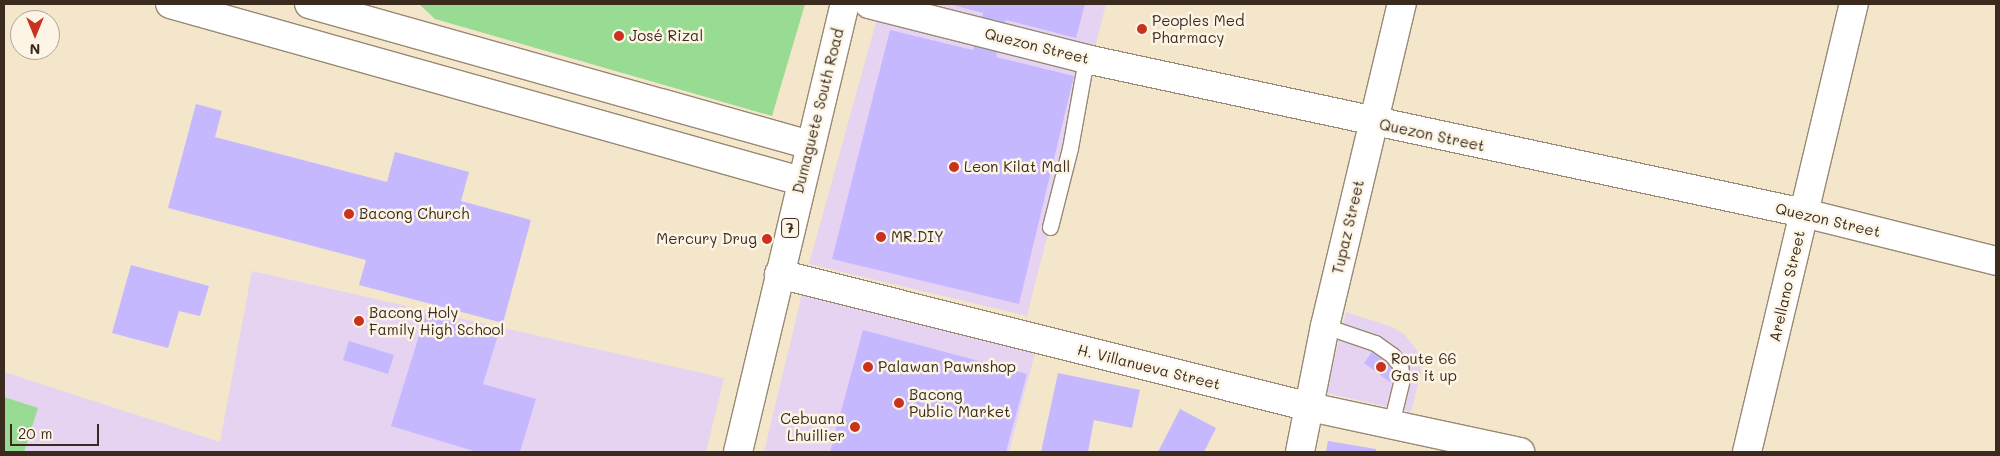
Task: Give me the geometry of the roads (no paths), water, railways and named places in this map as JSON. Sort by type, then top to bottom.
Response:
[{"type":"street","points":[[170,4],[801,181]]},
{"type":"street","points":[[309,4],[810,145]]},
{"type":"street","name":"Dumaguete South Road","points":[[738,452],[801,181],[845,4]]},
{"type":"street","name":"Quezon Street","points":[[868,4],[1086,59],[1372,122],[1804,213],[1996,261]]},
{"type":"street","name":"Tupaz Street","points":[[1300,452],[1325,326],[1372,122],[1402,4]]},
{"type":"street","name":"Arellano Street","points":[[1748,452],[1854,4]]},
{"type":"street","name":"H. Villanueva Street","points":[[779,274],[1310,407],[1520,452]]},
{"type":"lane","points":[[1050,227],[1070,148],[1086,59]]},
{"type":"lane","points":[[1325,326],[1375,343],[1392,354],[1400,365],[1402,379],[1390,424]]},
{"type":"place","name":"Peoples Med Pharmacy","points":[[1142,29]]},
{"type":"place","name":"José Rizal","points":[[619,36]]},
{"type":"place","name":"Leon Kilat Mall","points":[[954,167]]},
{"type":"place","name":"Bacong Church","points":[[349,214]]},
{"type":"place","name":"MR.DIY","points":[[881,237]]},
{"type":"place","name":"Mercury Drug","points":[[767,239]]},
{"type":"place","name":"Bacong Holy Family High School","points":[[359,321]]},
{"type":"place","name":"Palawan Pawnshop","points":[[868,367]]},
{"type":"place","name":"Route 66 Gas it up","points":[[1381,367]]},
{"type":"place","name":"Bacong Public Market","points":[[899,403]]},
{"type":"place","name":"Cebuana Lhuillier","points":[[855,427]]}]
